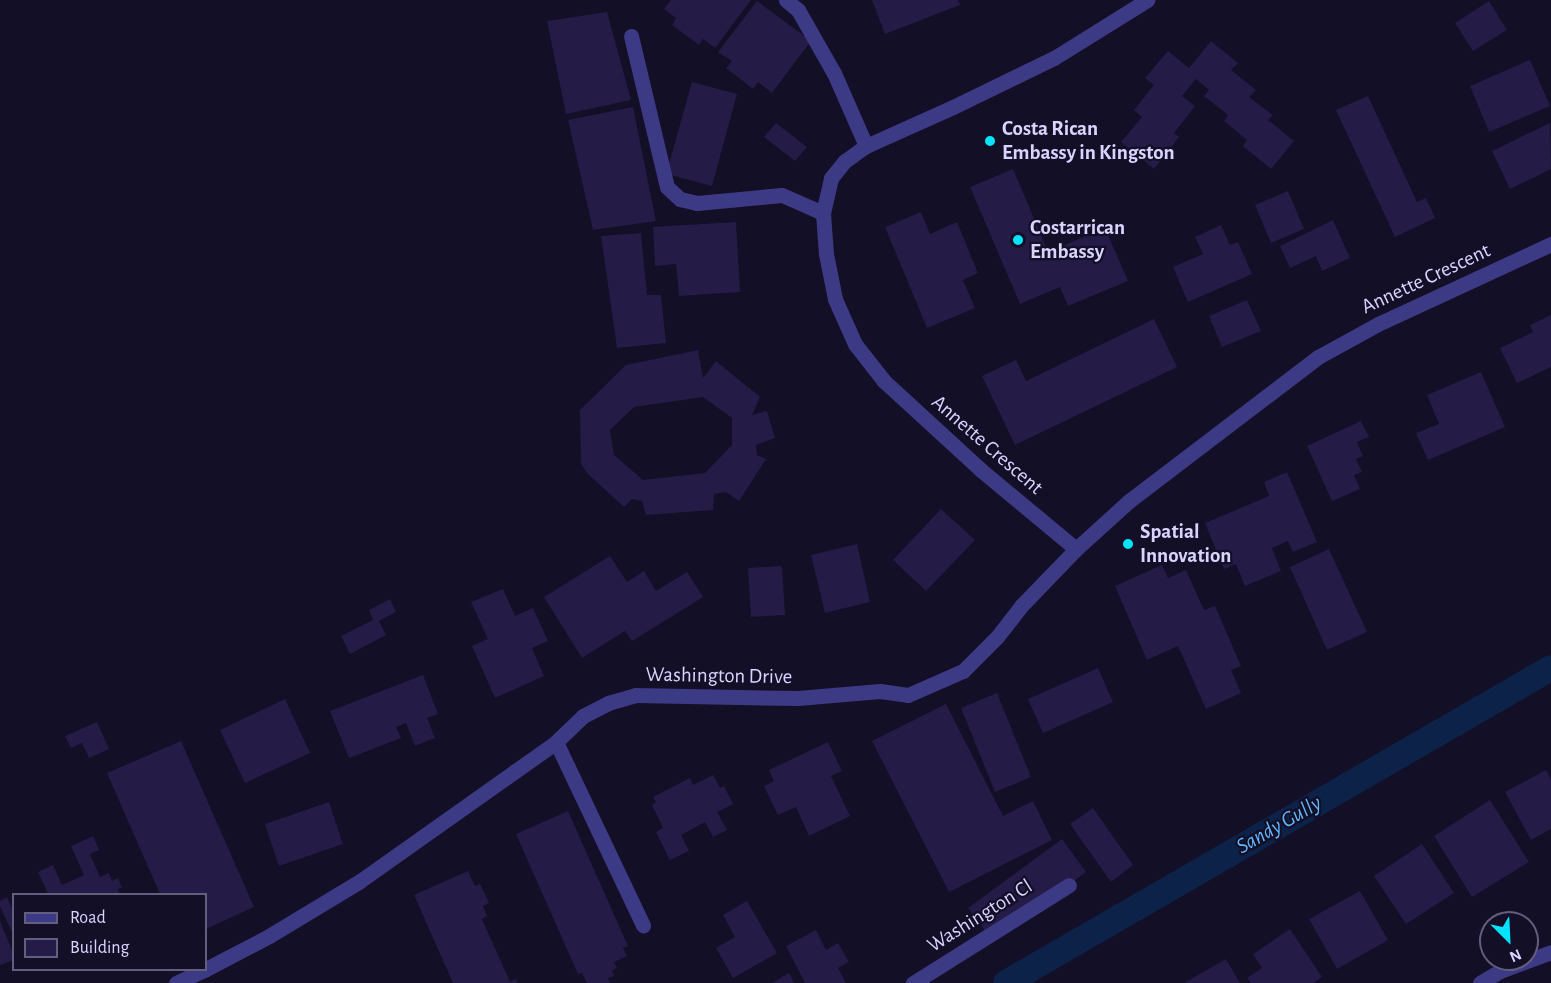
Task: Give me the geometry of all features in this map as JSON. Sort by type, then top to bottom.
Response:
[{"type":"street","points":[[786,0],[798,10],[834,73],[866,146]]},
{"type":"street","name":"Annette Crescent","points":[[1148,0],[1054,58],[866,146],[845,161],[831,178],[823,213],[826,254],[835,299],[855,344],[884,381],[981,470],[1076,549],[1130,501],[1318,357],[1378,324],[1551,244]]},
{"type":"street","points":[[631,36],[667,187],[680,199],[697,203],[782,195],[823,213]]},
{"type":"street","name":"Washington Drive","points":[[207,968],[269,936],[360,881],[556,742],[583,716],[608,703],[636,695],[798,698],[880,692],[908,695],[963,670],[998,637],[1022,605],[1076,549]]},
{"type":"street","points":[[556,742],[643,926]]},
{"type":"street","name":"Washington Cl","points":[[913,983],[1069,885]]},
{"type":"street","points":[[1480,983],[1500,971],[1551,952]]},
{"type":"street","name":"Washington Drive","points":[[176,983],[201,971]]},
{"type":"building","points":[[671,0],[751,0],[715,48],[703,39],[699,45],[672,25],[676,18],[664,9]]},
{"type":"building","points":[[872,0],[958,0],[960,5],[885,34]]},
{"type":"building","points":[[757,1],[811,41],[772,93],[758,82],[753,89],[726,68],[732,61],[718,52]]},
{"type":"building","points":[[1489,1],[1507,30],[1473,51],[1455,23]]},
{"type":"building","points":[[607,12],[631,100],[566,114],[547,21]]},
{"type":"building","points":[[1211,41],[1238,63],[1231,70],[1256,90],[1249,97],[1273,115],[1268,120],[1294,141],[1271,169],[1243,146],[1247,140],[1224,121],[1228,115],[1204,96],[1209,90],[1196,79],[1182,96],[1195,106],[1174,133],[1179,137],[1154,169],[1121,142],[1142,117],[1134,110],[1154,85],[1145,78],[1168,51],[1189,68]]},
{"type":"building","points":[[1530,60],[1550,106],[1489,132],[1470,86]]},
{"type":"building","points":[[692,82],[737,94],[712,186],[666,174]]},
{"type":"building","points":[[1368,96],[1417,202],[1426,198],[1435,218],[1395,237],[1336,110]]},
{"type":"building","points":[[633,107],[656,221],[593,230],[568,120]]},
{"type":"building","points":[[776,123],[807,147],[795,161],[764,137]]},
{"type":"building","points":[[1550,123],[1551,169],[1510,189],[1492,151]]},
{"type":"building","name":"Costarrican Embassy","points":[[1013,169],[1048,252],[1105,228],[1128,281],[1068,306],[1060,287],[1020,304],[970,187]]},
{"type":"building","points":[[1288,191],[1304,229],[1271,243],[1255,205]]},
{"type":"building","points":[[921,212],[930,234],[957,222],[978,273],[963,280],[975,308],[927,328],[885,227]]},
{"type":"building","points":[[1333,220],[1350,258],[1322,271],[1316,256],[1290,268],[1280,246]]},
{"type":"building","points":[[736,222],[740,292],[679,296],[676,264],[655,266],[653,227]]},
{"type":"building","points":[[1221,225],[1230,245],[1238,242],[1252,274],[1188,302],[1173,267],[1203,254],[1195,237]]},
{"type":"building","points":[[641,233],[647,295],[661,295],[666,343],[617,348],[601,236]]},
{"type":"building","points":[[1247,300],[1261,331],[1222,347],[1209,316]]},
{"type":"building","points":[[1551,315],[1551,367],[1517,383],[1500,348],[1533,332],[1530,325]]},
{"type":"building","points":[[1154,319],[1177,367],[1015,445],[982,376],[1016,360],[1026,381]]},
{"type":"building","points":[[698,350],[703,378],[716,361],[760,397],[752,415],[767,411],[775,438],[756,445],[757,455],[766,459],[739,501],[726,492],[714,494],[713,510],[646,515],[642,501],[632,499],[624,507],[588,474],[581,464],[580,410],[626,365]],"holes":[[[703,397],[732,418],[732,445],[705,473],[643,480],[614,455],[610,430],[634,407]]]},
{"type":"building","points":[[1481,372],[1505,427],[1428,460],[1416,433],[1439,424],[1427,395]]},
{"type":"building","points":[[1361,421],[1369,437],[1357,442],[1363,456],[1356,459],[1362,472],[1354,475],[1360,489],[1332,501],[1307,446]]},
{"type":"building","points":[[1287,472],[1317,542],[1293,552],[1288,541],[1272,548],[1281,571],[1245,586],[1236,564],[1224,569],[1205,523],[1269,496],[1264,482]]},
{"type":"building","points":[[941,509],[975,540],[926,591],[893,560]]},
{"type":"building","points":[[857,544],[870,602],[825,613],[811,555]]},
{"type":"building","points":[[1329,549],[1367,632],[1327,650],[1290,567]]},
{"type":"building","points":[[610,556],[627,582],[644,571],[656,591],[687,572],[703,597],[632,641],[625,631],[582,658],[544,597]]},
{"type":"building","points":[[1162,565],[1168,578],[1186,570],[1204,610],[1215,606],[1241,666],[1231,670],[1241,693],[1206,709],[1178,646],[1147,660],[1115,586]]},
{"type":"building","points":[[782,566],[785,615],[751,617],[748,568]]},
{"type":"building","points":[[503,589],[515,616],[533,608],[548,641],[532,648],[544,676],[495,698],[472,646],[488,639],[471,602]]},
{"type":"building","points":[[390,599],[396,612],[379,621],[386,635],[350,654],[341,636],[373,620],[369,610]]},
{"type":"building","points":[[1098,668],[1113,702],[1043,733],[1028,699]]},
{"type":"building","points":[[423,675],[438,714],[427,718],[435,738],[415,746],[406,723],[396,727],[401,738],[349,758],[330,711]]},
{"type":"building","points":[[997,693],[1031,777],[995,792],[961,708]]},
{"type":"building","points":[[285,699],[310,753],[245,783],[220,730]]},
{"type":"building","points":[[946,704],[1003,816],[1033,801],[1052,840],[949,892],[872,741]]},
{"type":"building","points":[[97,722],[109,749],[89,758],[82,743],[71,748],[65,736]]},
{"type":"building","points":[[181,741],[254,907],[207,929],[207,893],[160,893],[107,773]]},
{"type":"building","points":[[828,742],[842,771],[831,776],[850,816],[809,836],[796,807],[778,815],[764,786],[774,781],[769,770]]},
{"type":"building","points":[[1546,770],[1551,780],[1551,829],[1531,840],[1505,792]]},
{"type":"building","points":[[713,775],[720,788],[724,786],[733,804],[717,812],[727,830],[713,837],[705,822],[681,835],[689,851],[670,860],[656,832],[663,828],[652,805],[656,802],[653,797],[690,778],[693,785]]},
{"type":"building","points":[[1490,800],[1529,862],[1472,897],[1434,836]]},
{"type":"building","points":[[329,802],[343,844],[279,866],[265,824]]},
{"type":"building","points":[[1093,808],[1133,865],[1111,882],[1070,824]]},
{"type":"building","points":[[568,811],[628,946],[623,948],[627,956],[614,962],[617,968],[612,971],[614,976],[608,978],[610,983],[587,983],[582,973],[578,974],[516,834]]},
{"type":"building","points":[[93,836],[99,850],[90,854],[100,877],[109,873],[112,881],[118,878],[122,888],[118,889],[120,893],[48,893],[38,872],[53,865],[62,885],[84,875],[71,846]]},
{"type":"building","points":[[1062,839],[1086,872],[992,940],[968,908]]},
{"type":"building","points":[[1422,844],[1454,893],[1406,924],[1374,876]]},
{"type":"building","points":[[468,871],[475,886],[480,884],[489,903],[483,906],[487,916],[482,919],[510,982],[516,979],[517,983],[453,983],[414,895]]},
{"type":"building","points":[[1360,891],[1388,940],[1337,969],[1309,919]]},
{"type":"building","points":[[7,897],[12,908],[12,933],[0,906],[0,901]]},
{"type":"building","points":[[747,901],[777,953],[733,978],[716,948],[735,937],[723,915]]},
{"type":"building","points":[[0,921],[12,950],[12,961],[0,965]]},
{"type":"building","points":[[1290,929],[1322,977],[1313,983],[1251,983],[1247,978],[1262,968],[1253,954]]},
{"type":"building","points":[[816,930],[826,950],[838,943],[849,962],[838,968],[846,983],[805,983],[786,946]]},
{"type":"building","points":[[1226,959],[1240,983],[1184,983]]},
{"type":"building","points":[[789,973],[794,983],[772,983]]},
{"type":"waterway","name":"Sandy Gully","points":[[1006,983],[1551,668]]},
{"type":"place","name":"Costa Rican Embassy in Kingston","points":[[990,141]]},
{"type":"place","name":"Costarrican Embassy","points":[[1018,240]]},
{"type":"place","name":"Spatial Innovation","points":[[1128,544]]}]
